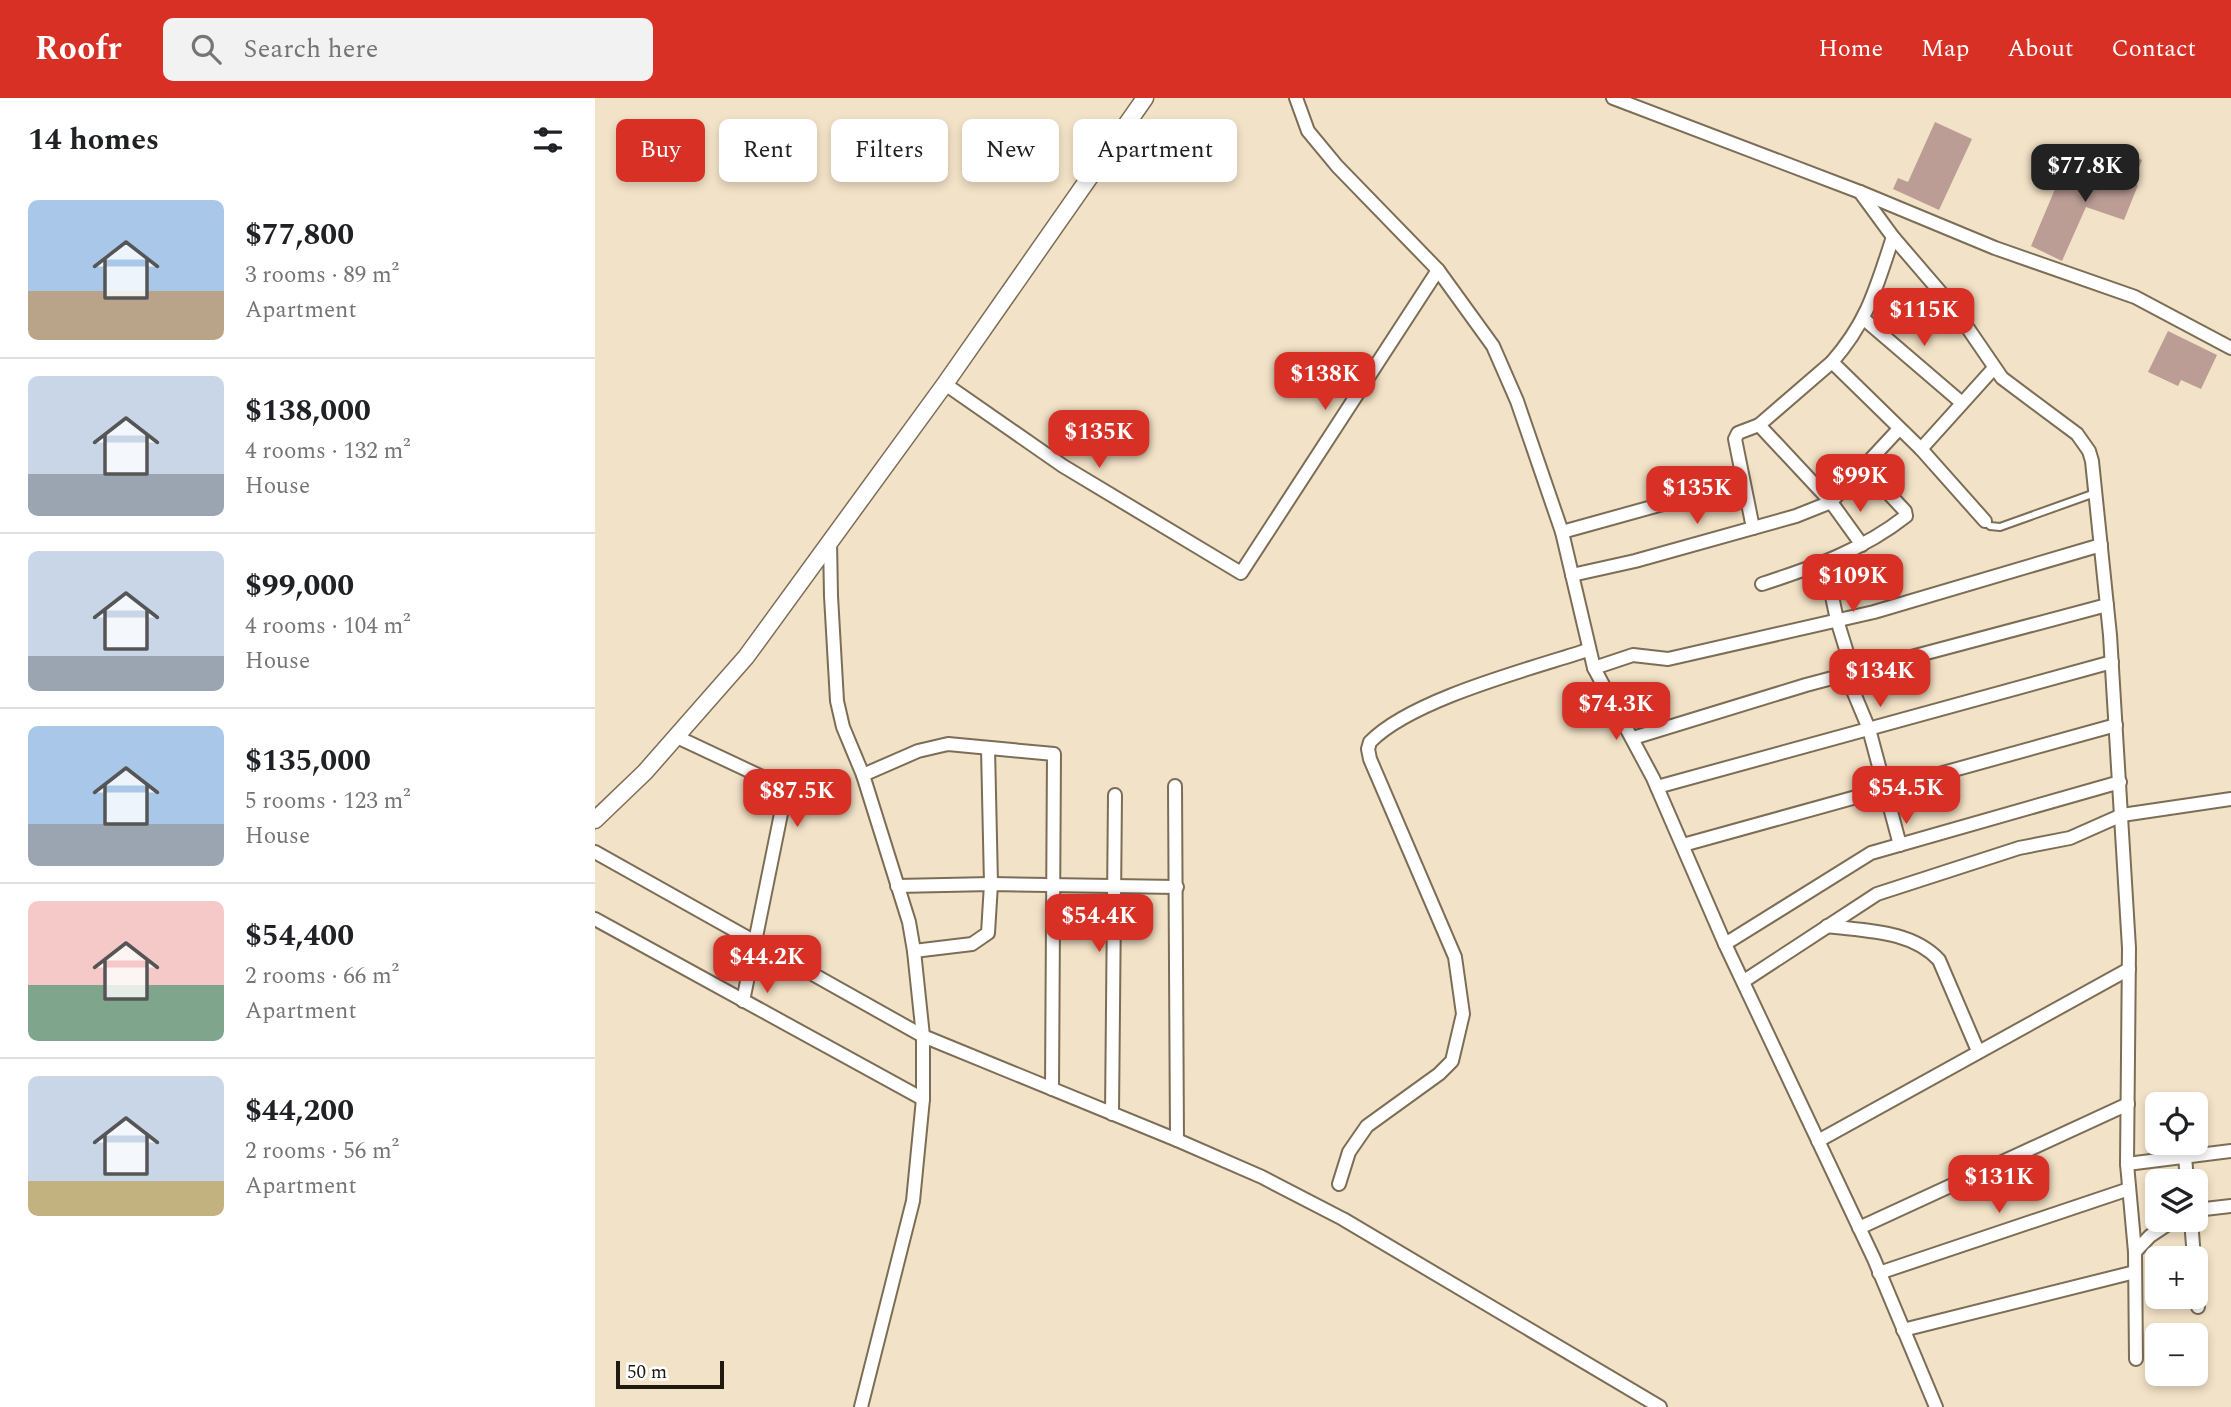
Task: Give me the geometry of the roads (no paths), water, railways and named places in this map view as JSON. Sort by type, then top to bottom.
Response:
[{"type":"street","points":[[595,820],[611,807],[677,737],[746,657],[945,384],[1145,98]]},
{"type":"street","points":[[1296,98],[1308,131],[1337,166],[1438,270],[1493,346],[1517,401],[1562,532],[1594,668],[1657,787],[1725,944],[1859,1228],[1936,1407]]},
{"type":"street","points":[[1613,98],[1860,192],[1995,248],[2135,297],[2231,348]]},
{"type":"street","points":[[1860,192],[1893,237],[1954,308],[1994,368],[2012,388],[2077,435],[2089,451],[2107,605],[2122,815],[2129,969],[2127,1164],[2135,1252],[2136,1359]]},
{"type":"street","points":[[1753,528],[1735,439],[1738,433],[1759,425],[1832,362],[1853,338],[1864,319],[1893,237]]},
{"type":"street","points":[[945,384],[1072,472],[1241,573],[1438,270]]},
{"type":"street","points":[[1864,319],[1962,403]]},
{"type":"street","points":[[1832,362],[1920,449],[1985,521]]},
{"type":"street","points":[[1920,449],[1994,368]]},
{"type":"street","points":[[1759,425],[1831,502],[1862,545]]},
{"type":"street","points":[[1572,575],[1635,561],[1753,528],[1831,502],[1898,430]]},
{"type":"street","points":[[1762,584],[1825,563],[1862,545],[1906,514],[1865,468]]},
{"type":"street","points":[[1562,532],[1699,494]]},
{"type":"street","points":[[830,541],[837,701],[843,727],[863,775],[914,951],[923,1036],[923,1099],[913,1201],[861,1407]]},
{"type":"street","points":[[1594,668],[1622,657],[1668,659],[1837,620],[2101,545]]},
{"type":"street","points":[[1825,563],[1850,673],[1886,787],[1900,845]]},
{"type":"street","points":[[1633,738],[1850,673],[2107,605]]},
{"type":"street","points":[[1339,1184],[1349,1152],[1367,1126],[1439,1074],[1452,1061],[1463,1014],[1455,957],[1370,759],[1370,741],[1420,709],[1588,650]]},
{"type":"street","points":[[1657,787],[2112,662]]},
{"type":"street","points":[[1683,845],[2116,724]]},
{"type":"street","points":[[677,737],[775,783],[785,794],[743,1000]]},
{"type":"street","points":[[863,775],[918,751],[948,744],[1054,754],[1052,1089]]},
{"type":"street","points":[[914,951],[972,944],[982,940],[988,933],[991,884],[988,748]]},
{"type":"street","points":[[1725,944],[1854,861],[1871,853],[2120,782]]},
{"type":"street","points":[[1175,786],[1177,1140]]},
{"type":"street","points":[[1112,1114],[1115,795]]},
{"type":"street","points":[[1744,981],[1877,894],[2019,849],[2058,842],[2122,815],[2231,799]]},
{"type":"street","points":[[595,852],[923,1036],[1262,1177],[1343,1219],[1660,1407]]},
{"type":"street","points":[[897,886],[1116,884],[1177,887]]},
{"type":"street","points":[[595,919],[923,1099]]},
{"type":"street","points":[[1827,926],[1903,937],[1931,951],[1939,960],[1978,1051]]},
{"type":"street","points":[[1818,1141],[2129,969]]},
{"type":"street","points":[[1859,1228],[2128,1104]]},
{"type":"street","points":[[2127,1164],[2231,1151]]},
{"type":"street","points":[[2185,1156],[2186,1169]]},
{"type":"street","points":[[1879,1273],[2129,1189]]},
{"type":"street","points":[[2208,1209],[2231,1206]]},
{"type":"street","points":[[2135,1252],[2156,1232]]},
{"type":"street","points":[[1903,1330],[2135,1272]]},
{"type":"lane","points":[[1985,521],[1990,526],[2000,527],[2095,493]]}]
